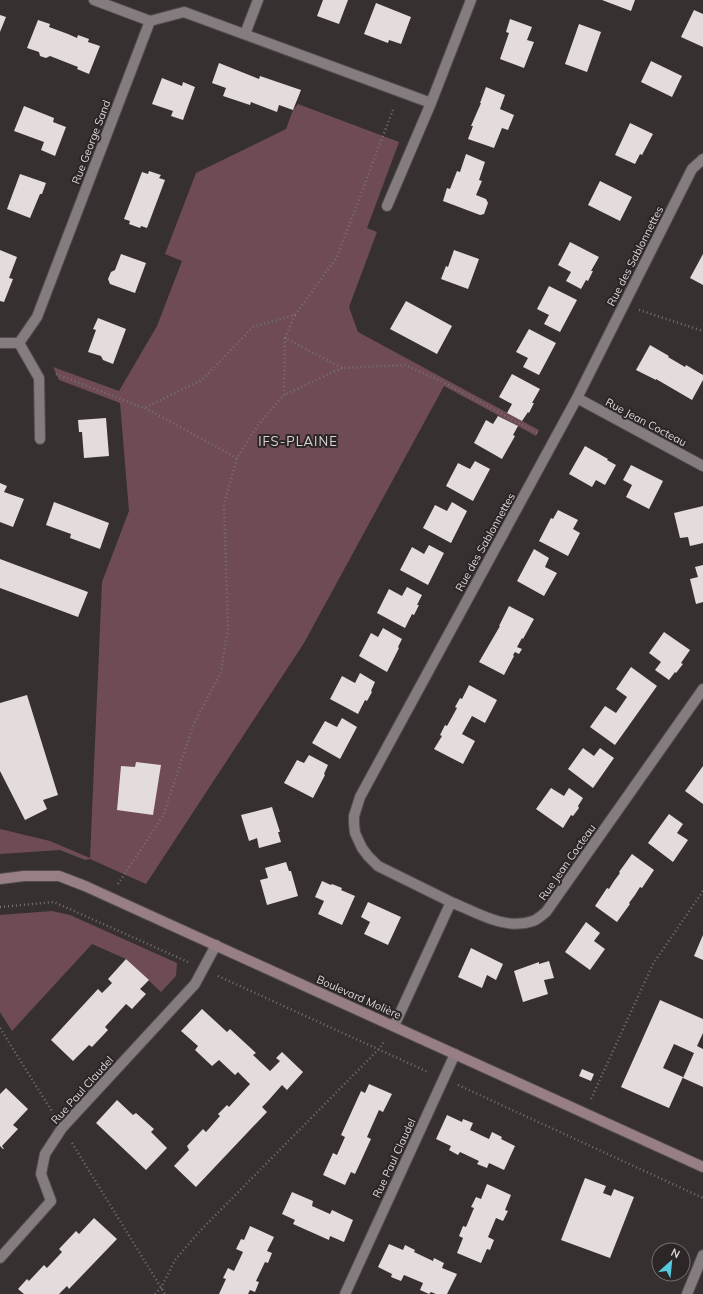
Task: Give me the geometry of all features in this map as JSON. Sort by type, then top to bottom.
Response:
[{"type":"street","points":[[94,0],[150,20],[184,12],[431,103]]},
{"type":"street","points":[[245,34],[258,0]]},
{"type":"street","points":[[387,206],[431,103],[471,0]]},
{"type":"street","name":"Rue George Sand","points":[[19,343],[37,317],[150,20]]},
{"type":"street","name":"Rue des Sablonnettes","points":[[451,902],[378,866],[368,856],[362,848],[355,833],[354,816],[360,797],[577,398],[692,169],[703,159]]},
{"type":"street","points":[[0,343],[19,343],[39,378],[40,439]]},
{"type":"street","name":"Rue Jean Cocteau","points":[[577,398],[703,466]]},
{"type":"street","name":"Rue Jean Cocteau","points":[[451,902],[500,922],[519,924],[535,920],[546,912],[703,689]]},
{"type":"street","name":"Boulevard Molière","points":[[0,879],[24,876],[59,876],[110,897],[703,1167]]},
{"type":"street","points":[[394,1026],[451,902]]},
{"type":"street","name":"Rue Paul Claudel","points":[[0,1258],[51,1201],[41,1174],[45,1154],[62,1128],[195,984],[204,970],[216,945]]},
{"type":"street","name":"Rue Paul Claudel","points":[[345,1294],[455,1054]]},
{"type":"street","points":[[687,1294],[703,1255]]},
{"type":"path","points":[[284,395],[285,338],[295,315],[337,257],[400,91]]},
{"type":"path","points":[[623,305],[703,331]]},
{"type":"path","points":[[144,408],[202,380],[253,327],[295,315]]},
{"type":"path","points":[[285,338],[342,368]]},
{"type":"path","points":[[110,897],[163,816],[193,726],[221,672],[228,628],[224,504],[237,458],[258,425],[284,395],[342,368],[405,365],[445,383],[554,441]]},
{"type":"path","points":[[39,378],[56,374],[144,408],[237,458]]},
{"type":"path","points":[[584,1113],[652,964],[703,891]]},
{"type":"path","points":[[0,907],[54,902],[703,1198]]},
{"type":"path","points":[[155,1294],[161,1288],[175,1260],[184,1249],[379,1049],[394,1026]]},
{"type":"path","points":[[0,1028],[165,1294]]},
{"type":"shaded area","points":[[298,104],[399,142],[367,228],[377,232],[349,307],[358,332],[539,430],[536,436],[444,386],[304,643],[146,884],[90,859],[85,860],[60,850],[0,854],[0,829],[50,841],[90,858],[102,582],[129,511],[120,403],[59,380],[53,367],[119,391],[157,326],[182,261],[165,254],[196,173],[286,129],[293,110]]},
{"type":"shaded area","points":[[52,911],[70,915],[177,963],[176,976],[161,992],[126,959],[92,944],[12,1031],[0,1012],[0,915]]},
{"type":"building","points":[[323,0],[348,0],[339,24],[317,16]]},
{"type":"building","points":[[602,0],[635,0],[631,11]]},
{"type":"building","points":[[376,3],[411,17],[401,44],[389,40],[388,43],[364,34]]},
{"type":"building","points":[[694,10],[703,14],[703,47],[681,37]]},
{"type":"building","points":[[0,15],[6,17],[0,32]]},
{"type":"building","points":[[510,19],[532,27],[527,40],[534,42],[524,68],[500,59],[509,33],[506,32]]},
{"type":"building","points":[[38,20],[50,24],[49,27],[77,38],[78,35],[89,39],[88,42],[100,46],[89,74],[77,69],[78,67],[50,56],[46,58],[40,56],[39,52],[27,48]]},
{"type":"building","points":[[579,24],[601,32],[587,72],[565,64]]},
{"type":"building","points":[[651,61],[682,76],[672,97],[641,82]]},
{"type":"building","points":[[219,63],[259,79],[260,76],[301,90],[293,110],[279,105],[277,112],[251,102],[250,105],[223,96],[226,88],[212,83]]},
{"type":"building","points":[[162,78],[182,86],[183,82],[195,87],[183,120],[171,116],[173,111],[152,104]]},
{"type":"building","points":[[486,87],[505,95],[500,109],[514,115],[508,130],[502,128],[494,148],[468,139],[473,126],[471,126]]},
{"type":"building","points":[[24,106],[54,118],[53,122],[66,127],[55,156],[41,150],[44,142],[14,131]]},
{"type":"building","points":[[630,123],[653,134],[642,155],[640,154],[635,164],[615,155]]},
{"type":"building","points":[[466,154],[485,162],[479,180],[482,181],[476,195],[486,199],[488,203],[484,214],[480,215],[443,201],[447,188],[450,189],[457,171],[460,172]]},
{"type":"building","points":[[149,171],[161,175],[159,178],[165,180],[147,228],[141,226],[140,228],[129,224],[130,221],[124,219],[142,172],[148,174]]},
{"type":"building","points":[[20,174],[46,183],[30,218],[7,209]]},
{"type":"building","points":[[600,181],[632,197],[620,221],[588,205]]},
{"type":"building","points":[[570,242],[599,257],[591,271],[593,271],[588,281],[586,280],[581,289],[566,281],[571,272],[558,265]]},
{"type":"building","points":[[0,250],[17,257],[9,278],[13,279],[4,302],[0,301]]},
{"type":"building","points":[[454,250],[479,259],[468,289],[441,279],[446,266],[448,267]]},
{"type":"building","points":[[121,254],[146,263],[135,293],[110,284],[108,279],[111,272],[115,270]]},
{"type":"building","points":[[703,254],[703,285],[690,278]]},
{"type":"building","points":[[549,286],[577,300],[560,332],[544,324],[549,315],[537,309]]},
{"type":"building","points":[[406,301],[452,326],[437,354],[390,329]]},
{"type":"building","points":[[98,318],[126,329],[113,364],[103,360],[101,356],[88,352],[96,330],[93,329]]},
{"type":"building","points":[[529,329],[556,343],[539,375],[523,367],[528,358],[516,352]]},
{"type":"building","points":[[650,345],[685,367],[686,365],[703,375],[703,380],[692,400],[656,379],[636,370]]},
{"type":"building","points":[[512,374],[540,389],[532,403],[534,403],[529,413],[528,412],[522,421],[507,413],[512,404],[499,397]]},
{"type":"building","points":[[498,416],[518,426],[513,435],[515,436],[502,459],[474,443],[486,420],[493,424]]},
{"type":"building","points":[[106,418],[109,456],[84,458],[82,432],[79,432],[78,420]]},
{"type":"building","points":[[585,446],[616,465],[605,485],[596,480],[592,487],[569,474]]},
{"type":"building","points":[[475,461],[490,469],[473,501],[446,486],[458,463],[470,469]]},
{"type":"building","points":[[631,465],[663,481],[649,509],[626,497],[632,485],[623,480]]},
{"type":"building","points":[[0,483],[7,486],[4,492],[24,499],[13,527],[0,522]]},
{"type":"building","points":[[54,502],[109,523],[100,549],[70,538],[71,534],[46,525]]},
{"type":"building","points":[[452,502],[467,511],[451,543],[423,528],[435,505],[447,511]]},
{"type":"building","points":[[703,506],[703,543],[690,546],[688,537],[680,538],[674,513]]},
{"type":"building","points":[[558,510],[578,520],[573,529],[580,533],[568,556],[539,541],[551,518],[553,519]]},
{"type":"building","points":[[429,545],[444,553],[428,585],[400,570],[412,547],[424,554]]},
{"type":"building","points":[[534,549],[549,558],[545,567],[557,573],[544,596],[517,581]]},
{"type":"building","points":[[0,559],[88,592],[78,617],[0,588]]},
{"type":"building","points":[[703,565],[703,602],[696,604],[690,579],[698,577],[695,567]]},
{"type":"building","points":[[407,587],[422,595],[414,615],[412,614],[405,628],[377,613],[389,589],[402,596]]},
{"type":"building","points":[[509,606],[534,619],[517,647],[522,649],[519,654],[515,652],[504,675],[479,662],[500,626]]},
{"type":"building","points":[[383,628],[402,639],[387,672],[359,656],[371,633],[378,637]]},
{"type":"building","points":[[664,632],[690,650],[681,663],[683,664],[669,680],[655,670],[661,662],[649,653]]},
{"type":"building","points":[[631,667],[657,686],[615,745],[590,727],[605,706],[616,713],[627,697],[616,689]]},
{"type":"building","points":[[360,673],[375,682],[371,691],[372,692],[367,701],[365,700],[358,714],[330,699],[342,676],[355,683]]},
{"type":"building","points":[[469,685],[497,700],[485,723],[472,716],[462,734],[475,741],[463,764],[434,749],[442,736],[440,735],[445,725],[447,726],[457,708],[455,707],[460,698],[462,699]]},
{"type":"building","points":[[27,695],[58,795],[43,800],[47,809],[25,820],[0,771],[0,703]]},
{"type":"building","points":[[342,718],[357,727],[340,759],[312,743],[325,721],[337,727]]},
{"type":"building","points":[[583,748],[594,756],[600,748],[614,758],[593,788],[568,769]]},
{"type":"building","points":[[309,755],[328,765],[324,774],[325,775],[313,798],[284,783],[297,760],[304,763]]},
{"type":"building","points":[[136,762],[161,765],[153,815],[117,810],[121,766],[135,767]]},
{"type":"building","points":[[703,766],[703,804],[685,791]]},
{"type":"building","points":[[551,788],[564,796],[569,788],[583,798],[578,806],[579,808],[573,816],[571,815],[563,828],[536,809]]},
{"type":"building","points":[[272,807],[280,832],[278,832],[281,842],[259,848],[257,838],[249,841],[241,815]]},
{"type":"building","points":[[669,814],[683,824],[677,833],[688,840],[673,862],[648,843]]},
{"type":"building","points":[[632,854],[654,870],[642,888],[640,887],[617,922],[595,906],[607,888],[609,889]]},
{"type":"building","points":[[286,862],[289,871],[291,871],[298,896],[267,905],[260,880],[268,878],[265,868]]},
{"type":"building","points":[[322,881],[342,888],[341,890],[355,896],[342,925],[318,914],[324,901],[315,897]]},
{"type":"building","points":[[368,902],[401,917],[388,945],[364,934],[370,922],[361,917]]},
{"type":"building","points":[[586,922],[600,933],[594,941],[605,949],[590,970],[565,952]]},
{"type":"building","points":[[703,935],[703,960],[694,956]]},
{"type":"building","points":[[471,948],[503,964],[496,980],[487,975],[482,988],[458,977]]},
{"type":"building","points":[[126,959],[149,980],[140,989],[146,994],[132,1009],[126,1004],[105,1027],[108,1030],[92,1047],[89,1045],[73,1061],[51,1040],[98,989],[102,993],[112,983],[108,979]]},
{"type":"building","points":[[549,961],[554,978],[544,980],[548,994],[523,1002],[514,971],[539,962],[539,964]]},
{"type":"building","points":[[660,1000],[703,1019],[703,1033],[697,1046],[703,1049],[703,1087],[683,1078],[694,1053],[674,1044],[663,1068],[683,1077],[669,1108],[621,1087]]},
{"type":"building","points":[[202,1009],[227,1032],[230,1029],[256,1053],[253,1055],[270,1071],[280,1061],[276,1058],[282,1052],[303,1072],[287,1090],[282,1085],[262,1107],[267,1112],[196,1187],[174,1166],[189,1150],[187,1146],[203,1129],[206,1132],[220,1116],[218,1114],[227,1105],[229,1107],[250,1084],[238,1072],[235,1075],[219,1060],[212,1066],[195,1050],[198,1046],[181,1031]]},
{"type":"building","points":[[582,1069],[594,1074],[591,1081],[579,1076]]},
{"type":"building","points":[[369,1084],[392,1094],[383,1112],[379,1110],[367,1137],[371,1139],[355,1174],[351,1172],[345,1185],[323,1175],[333,1153],[337,1155],[345,1137],[341,1135],[361,1091],[365,1093]]},
{"type":"building","points":[[6,1088],[28,1109],[13,1125],[18,1129],[2,1146],[3,1149],[0,1146],[0,1094]]},
{"type":"building","points":[[117,1100],[133,1115],[136,1113],[154,1129],[151,1132],[167,1148],[146,1170],[96,1123]]},
{"type":"building","points":[[447,1115],[462,1122],[463,1119],[473,1123],[470,1130],[489,1139],[492,1132],[502,1137],[501,1139],[515,1146],[504,1170],[489,1163],[487,1168],[477,1164],[479,1161],[460,1152],[458,1155],[449,1150],[451,1146],[436,1139]]},
{"type":"building","points":[[585,1178],[606,1186],[603,1193],[611,1196],[614,1189],[634,1197],[610,1258],[561,1240]]},
{"type":"building","points":[[487,1184],[511,1195],[505,1210],[508,1211],[503,1221],[496,1218],[488,1237],[494,1240],[490,1250],[487,1249],[481,1263],[457,1253],[463,1238],[459,1236],[463,1226],[466,1227],[474,1208],[471,1207],[476,1197],[481,1199]]},
{"type":"building","points":[[292,1192],[313,1201],[312,1206],[330,1214],[332,1210],[353,1220],[344,1242],[330,1236],[329,1240],[293,1224],[295,1220],[282,1214]]},
{"type":"building","points":[[94,1218],[117,1239],[69,1289],[67,1286],[59,1294],[24,1294],[18,1289],[27,1279],[29,1281],[44,1265],[47,1268],[62,1252],[59,1249],[76,1231],[79,1234]]},
{"type":"building","points":[[250,1226],[274,1237],[267,1251],[272,1253],[268,1263],[265,1262],[256,1281],[259,1282],[255,1292],[250,1290],[248,1294],[219,1294],[226,1279],[223,1278],[228,1268],[234,1271],[243,1252],[236,1249],[241,1239],[244,1240]]},
{"type":"building","points":[[389,1244],[403,1250],[405,1245],[415,1250],[414,1252],[433,1261],[434,1258],[444,1263],[442,1268],[457,1274],[447,1294],[436,1294],[431,1292],[429,1294],[420,1290],[423,1283],[404,1275],[401,1281],[391,1277],[392,1274],[378,1267]]},
{"type":"district","name":"IFS-PLAINE","points":[[298,441]]}]
